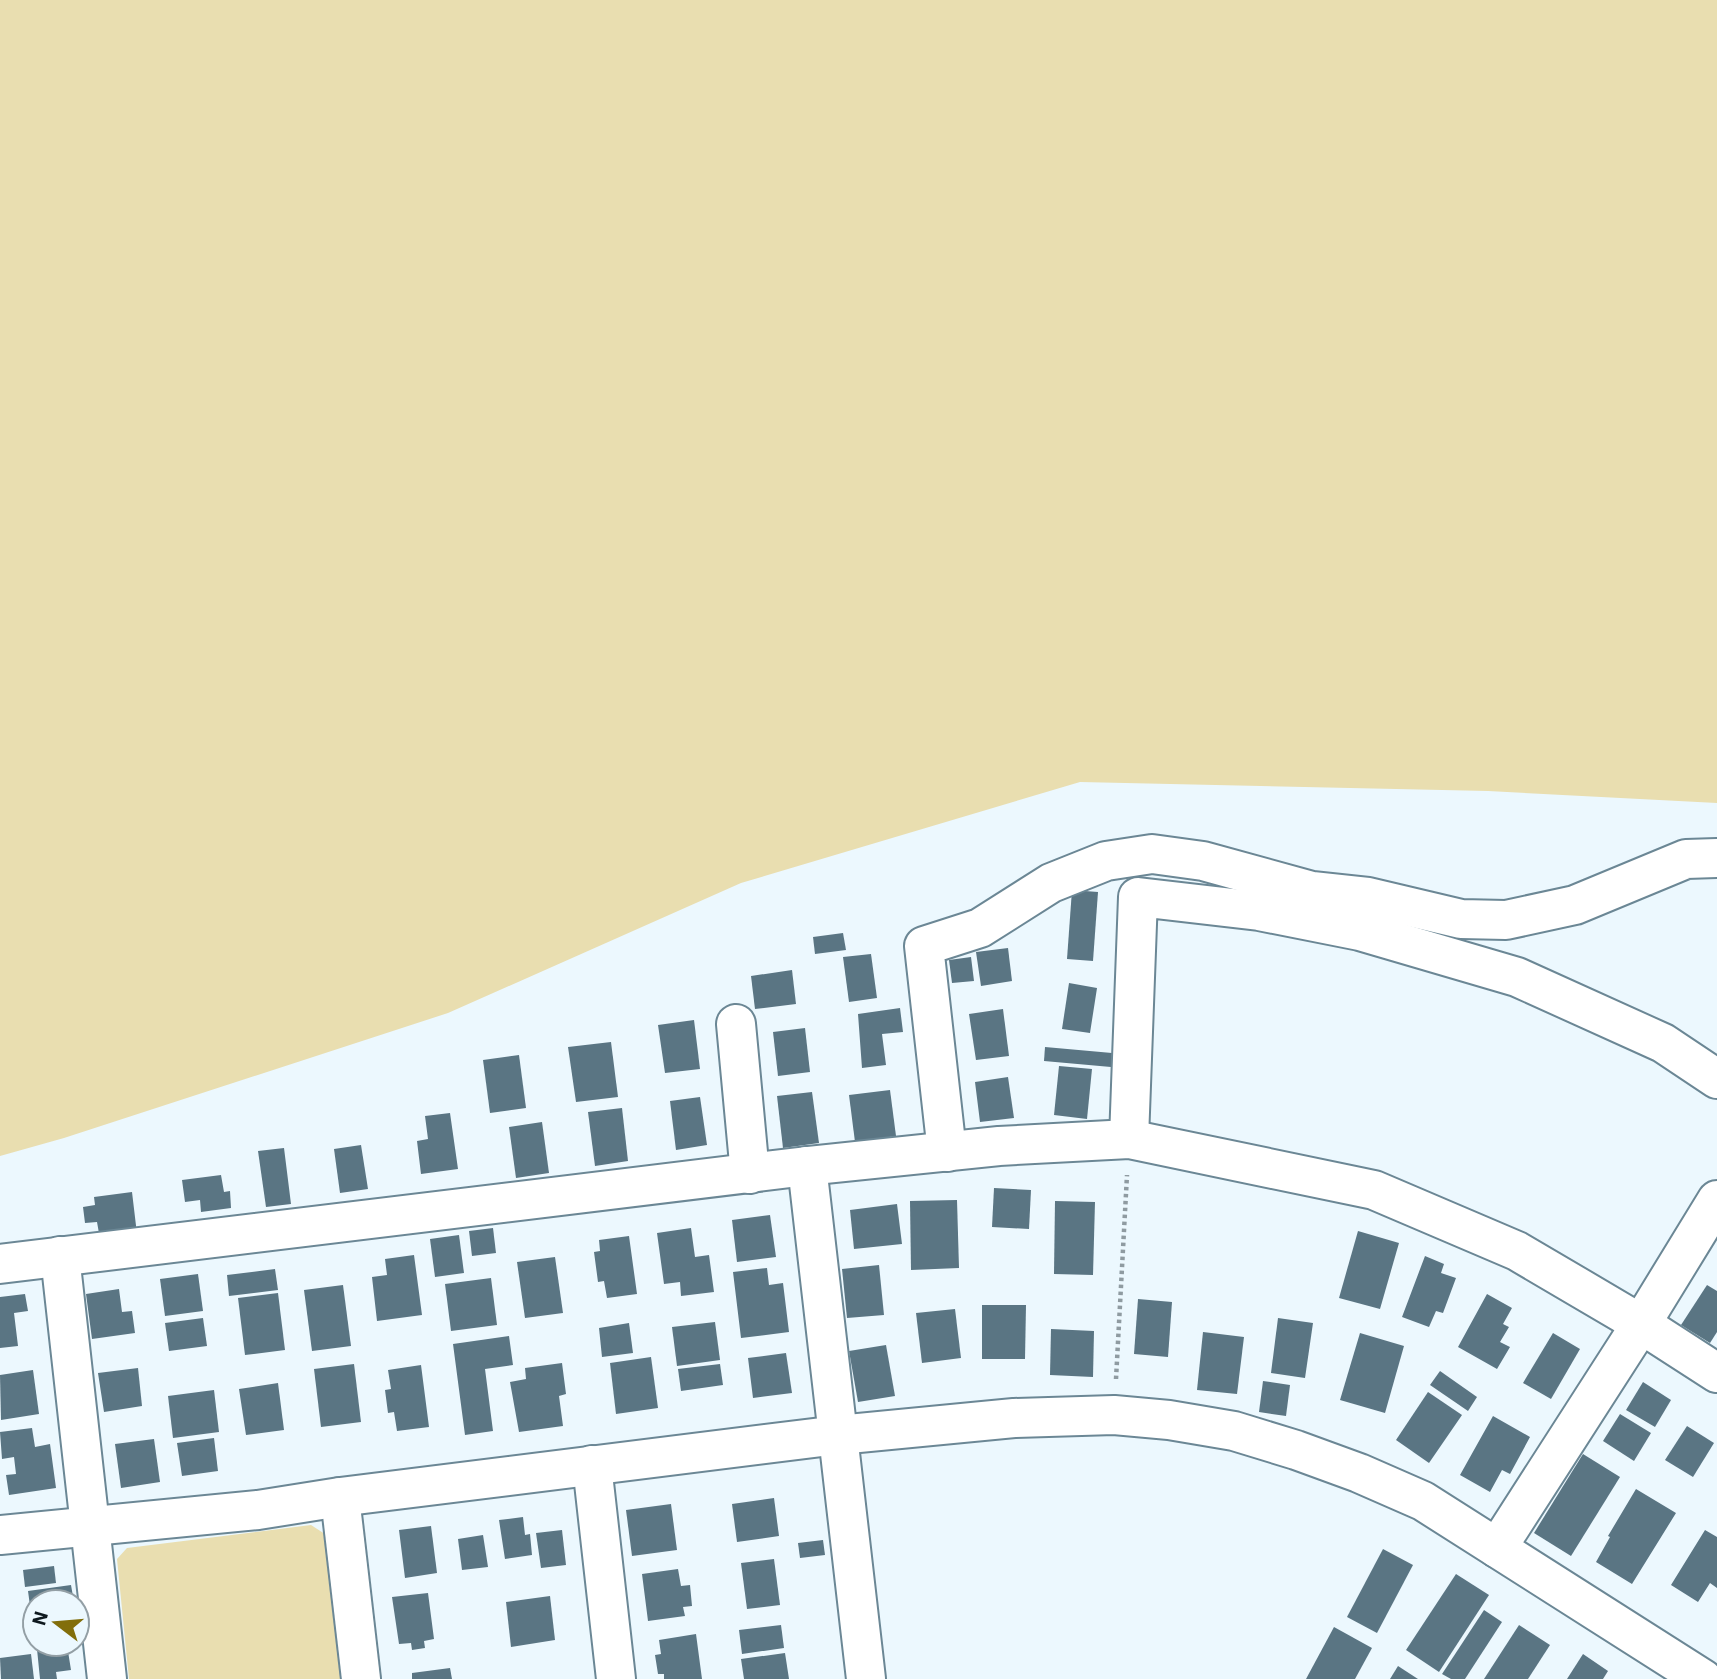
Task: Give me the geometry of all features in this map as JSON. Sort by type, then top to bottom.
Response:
[{"type":"street","points":[[947,1152],[924,946],[980,928],[1051,883],[1106,861],[1152,854],[1203,861],[1312,891],[1367,897],[1461,919],[1506,920],[1574,905],[1686,859],[1717,858]]},
{"type":"street","points":[[1129,1139],[1138,897],[1259,911],[1347,928],[1517,977],[1663,1043],[1717,1079]]},
{"type":"street","points":[[736,1024],[750,1174]]},
{"type":"street","points":[[0,1264],[807,1166],[999,1146],[1129,1139],[1374,1190],[1517,1251],[1641,1324],[1717,1373]]},
{"type":"street","points":[[807,1166],[866,1679]]},
{"type":"street","points":[[1497,1548],[1717,1200]]},
{"type":"street","points":[[60,1256],[107,1679]]},
{"type":"street","points":[[0,1535],[258,1510],[340,1497],[838,1435],[1014,1418],[1114,1415],[1169,1420],[1234,1431],[1359,1473],[1423,1501],[1497,1548],[1663,1668],[1703,1679]]},
{"type":"street","points":[[592,1465],[616,1679]]},
{"type":"street","points":[[340,1497],[361,1679]]},
{"type":"path","points":[[1114,1415],[1129,1139]]},
{"type":"shaded area","points":[[0,0],[1717,0],[1717,803],[1488,791],[1080,782],[741,883],[448,1013],[64,1138],[0,1156]]},
{"type":"shaded area","points":[[311,1525],[328,1536],[343,1679],[129,1679],[117,1559],[127,1548]]},
{"type":"building","points":[[1072,890],[1098,892],[1093,961],[1067,959]]},
{"type":"building","points":[[843,933],[846,950],[815,954],[813,937]]},
{"type":"building","points":[[1008,948],[1012,981],[981,986],[976,952]]},
{"type":"building","points":[[871,954],[877,998],[849,1002],[843,957]]},
{"type":"building","points":[[971,957],[974,981],[952,983],[949,960]]},
{"type":"building","points":[[792,970],[796,1004],[755,1009],[751,976]]},
{"type":"building","points":[[1069,983],[1097,988],[1090,1033],[1062,1029]]},
{"type":"building","points":[[900,1008],[903,1032],[882,1034],[886,1065],[862,1068],[858,1014]]},
{"type":"building","points":[[1003,1009],[1009,1056],[976,1060],[969,1014]]},
{"type":"building","points":[[694,1020],[700,1069],[665,1073],[658,1025]]},
{"type":"building","points":[[805,1028],[810,1072],[778,1076],[773,1032]]},
{"type":"building","points":[[611,1042],[618,1097],[576,1102],[568,1047]]},
{"type":"building","points":[[1045,1047],[1112,1053],[1111,1067],[1044,1061]]},
{"type":"building","points":[[519,1055],[526,1108],[490,1113],[483,1060]]},
{"type":"building","points":[[1059,1066],[1092,1069],[1087,1119],[1054,1115]]},
{"type":"building","points":[[1008,1077],[1014,1118],[980,1122],[975,1082]]},
{"type":"building","points":[[890,1090],[896,1136],[855,1142],[849,1095]]},
{"type":"building","points":[[812,1092],[819,1143],[783,1148],[777,1096]]},
{"type":"building","points":[[700,1097],[707,1145],[676,1150],[670,1101]]},
{"type":"building","points":[[622,1108],[628,1161],[595,1166],[588,1112]]},
{"type":"building","points":[[450,1113],[458,1169],[421,1174],[417,1141],[428,1139],[425,1116]]},
{"type":"building","points":[[542,1122],[549,1173],[516,1178],[509,1127]]},
{"type":"building","points":[[361,1145],[368,1189],[340,1193],[334,1149]]},
{"type":"building","points":[[284,1148],[291,1204],[266,1207],[258,1151]]},
{"type":"building","points":[[221,1175],[224,1192],[230,1191],[231,1208],[201,1212],[200,1200],[185,1202],[182,1180]]},
{"type":"building","points":[[994,1188],[1031,1190],[1029,1229],[992,1227]]},
{"type":"building","points":[[132,1192],[137,1234],[100,1239],[97,1222],[85,1223],[83,1207],[95,1205],[94,1197]]},
{"type":"building","points":[[957,1200],[959,1268],[911,1270],[910,1201]]},
{"type":"building","points":[[1055,1201],[1095,1202],[1093,1275],[1054,1274]]},
{"type":"building","points":[[897,1204],[902,1244],[854,1249],[850,1210]]},
{"type":"building","points":[[770,1215],[776,1257],[737,1262],[732,1220]]},
{"type":"building","points":[[493,1228],[496,1253],[472,1256],[469,1231]]},
{"type":"building","points":[[691,1228],[695,1257],[709,1255],[714,1292],[681,1296],[680,1282],[664,1284],[657,1233]]},
{"type":"building","points":[[1358,1231],[1399,1243],[1380,1309],[1339,1298]]},
{"type":"building","points":[[459,1235],[464,1273],[435,1277],[430,1239]]},
{"type":"building","points":[[629,1236],[637,1294],[607,1298],[604,1281],[598,1282],[594,1252],[600,1251],[599,1240]]},
{"type":"building","points":[[414,1255],[422,1315],[377,1321],[372,1277],[387,1275],[385,1259]]},
{"type":"building","points":[[1425,1256],[1444,1264],[1441,1273],[1456,1278],[1443,1313],[1436,1311],[1429,1327],[1402,1317]]},
{"type":"building","points":[[555,1257],[563,1313],[525,1318],[517,1262]]},
{"type":"building","points":[[879,1265],[884,1315],[847,1318],[842,1269]]},
{"type":"building","points":[[767,1268],[769,1285],[783,1283],[789,1332],[741,1338],[733,1272]]},
{"type":"building","points":[[275,1269],[278,1290],[229,1296],[227,1275]]},
{"type":"building","points":[[198,1274],[203,1311],[165,1316],[160,1279]]},
{"type":"building","points":[[491,1278],[497,1325],[451,1331],[445,1284]]},
{"type":"building","points":[[343,1285],[351,1346],[312,1351],[304,1290]]},
{"type":"building","points":[[1707,1285],[1717,1291],[1717,1332],[1710,1343],[1681,1325]]},
{"type":"building","points":[[119,1289],[122,1312],[132,1311],[135,1333],[92,1339],[86,1294]]},
{"type":"building","points":[[278,1293],[285,1350],[245,1355],[238,1298]]},
{"type":"building","points":[[25,1294],[28,1311],[14,1313],[18,1346],[0,1348],[0,1297]]},
{"type":"building","points":[[1487,1294],[1512,1308],[1503,1324],[1509,1327],[1500,1342],[1510,1347],[1497,1369],[1458,1347]]},
{"type":"building","points":[[1138,1299],[1172,1302],[1168,1357],[1134,1354]]},
{"type":"building","points":[[982,1305],[1026,1305],[1025,1359],[982,1359]]},
{"type":"building","points":[[955,1309],[961,1358],[922,1363],[916,1313]]},
{"type":"building","points":[[203,1318],[207,1346],[169,1351],[165,1323]]},
{"type":"building","points":[[1278,1318],[1313,1323],[1305,1378],[1271,1373]]},
{"type":"building","points":[[715,1322],[720,1360],[677,1366],[672,1327]]},
{"type":"building","points":[[629,1323],[633,1353],[602,1357],[599,1328]]},
{"type":"building","points":[[1051,1329],[1094,1331],[1093,1377],[1050,1375]]},
{"type":"building","points":[[1203,1332],[1244,1337],[1237,1394],[1197,1390]]},
{"type":"building","points":[[1360,1333],[1404,1346],[1385,1413],[1340,1400]]},
{"type":"building","points":[[1553,1333],[1580,1349],[1551,1399],[1523,1383]]},
{"type":"building","points":[[509,1336],[513,1365],[485,1369],[493,1431],[465,1435],[453,1344]]},
{"type":"building","points":[[886,1345],[895,1396],[858,1402],[849,1351]]},
{"type":"building","points":[[786,1353],[792,1393],[753,1398],[748,1358]]},
{"type":"building","points":[[651,1357],[658,1408],[616,1414],[610,1363]]},
{"type":"building","points":[[562,1363],[566,1394],[559,1396],[563,1426],[519,1432],[510,1382],[526,1379],[525,1368]]},
{"type":"building","points":[[354,1364],[361,1422],[321,1427],[314,1369]]},
{"type":"building","points":[[720,1364],[723,1385],[681,1391],[678,1369]]},
{"type":"building","points":[[421,1365],[429,1427],[397,1431],[394,1412],[388,1413],[385,1390],[391,1389],[388,1370]]},
{"type":"building","points":[[138,1368],[142,1406],[104,1412],[98,1373]]},
{"type":"building","points":[[33,1370],[39,1414],[1,1420],[0,1375]]},
{"type":"building","points":[[1440,1371],[1477,1397],[1468,1411],[1430,1385]]},
{"type":"building","points":[[1263,1381],[1290,1385],[1286,1416],[1259,1412]]},
{"type":"building","points":[[1643,1382],[1671,1400],[1655,1427],[1626,1410]]},
{"type":"building","points":[[278,1383],[284,1430],[246,1435],[239,1389]]},
{"type":"building","points":[[214,1390],[219,1432],[173,1438],[168,1396]]},
{"type":"building","points":[[1428,1392],[1462,1415],[1429,1463],[1396,1440]]},
{"type":"building","points":[[1620,1414],[1651,1433],[1634,1461],[1603,1441]]},
{"type":"building","points":[[1493,1416],[1530,1437],[1510,1474],[1502,1470],[1490,1492],[1460,1475]]},
{"type":"building","points":[[1687,1426],[1714,1443],[1693,1477],[1665,1460]]},
{"type":"building","points":[[32,1428],[35,1447],[50,1444],[56,1488],[9,1495],[6,1475],[16,1474],[14,1457],[2,1459],[0,1432]]},
{"type":"building","points":[[214,1438],[218,1471],[182,1476],[177,1443]]},
{"type":"building","points":[[154,1439],[160,1482],[121,1488],[115,1444]]},
{"type":"building","points":[[1583,1454],[1620,1477],[1571,1556],[1534,1533]]},
{"type":"building","points":[[1636,1489],[1676,1513],[1632,1584],[1596,1562]]},
{"type":"building","points":[[774,1498],[779,1536],[737,1542],[732,1504]]},
{"type":"building","points":[[671,1504],[677,1550],[632,1556],[626,1510]]},
{"type":"building","points":[[523,1517],[525,1535],[530,1534],[532,1555],[505,1559],[499,1520]]},
{"type":"building","points":[[431,1526],[437,1573],[405,1578],[399,1530]]},
{"type":"building","points":[[562,1530],[566,1565],[541,1568],[536,1533]]},
{"type":"building","points":[[1705,1530],[1717,1537],[1717,1588],[1710,1583],[1698,1602],[1671,1585]]},
{"type":"building","points":[[483,1535],[488,1567],[462,1570],[458,1539]]},
{"type":"building","points":[[823,1540],[825,1555],[800,1558],[798,1543]]},
{"type":"building","points":[[1383,1549],[1413,1565],[1377,1633],[1347,1617]]},
{"type":"building","points":[[774,1559],[780,1605],[747,1609],[741,1563]]},
{"type":"building","points":[[54,1566],[56,1583],[25,1587],[23,1570]]},
{"type":"building","points":[[678,1569],[681,1586],[690,1585],[692,1606],[683,1607],[685,1616],[648,1621],[642,1574]]},
{"type":"building","points":[[1456,1574],[1489,1595],[1439,1672],[1406,1650]]},
{"type":"building","points":[[71,1585],[72,1588],[50,1588]]},
{"type":"building","points":[[428,1593],[434,1639],[424,1641],[425,1648],[412,1650],[411,1643],[399,1644],[392,1597]]},
{"type":"building","points":[[550,1596],[555,1640],[511,1647],[506,1602]]},
{"type":"building","points":[[1484,1610],[1502,1622],[1465,1679],[1451,1679],[1442,1674]]},
{"type":"building","points":[[781,1625],[784,1648],[742,1654],[739,1630]]},
{"type":"building","points":[[1519,1625],[1550,1645],[1528,1679],[1484,1679]]},
{"type":"building","points":[[1334,1627],[1372,1648],[1355,1679],[1306,1679]]},
{"type":"building","points":[[696,1634],[702,1679],[664,1679],[664,1674],[658,1674],[655,1655],[661,1654],[659,1640]]},
{"type":"building","points":[[785,1653],[789,1679],[744,1679],[741,1659]]},
{"type":"building","points":[[1583,1654],[1608,1671],[1603,1679],[1567,1679]]},
{"type":"building","points":[[21,1655],[21,1658],[31,1658],[34,1679],[1,1679],[0,1658]]},
{"type":"building","points":[[38,1658],[69,1658],[71,1670],[56,1672],[57,1679],[40,1679]]},
{"type":"building","points":[[1398,1666],[1418,1679],[1390,1679]]},
{"type":"building","points":[[450,1668],[452,1679],[412,1679],[412,1673]]}]
